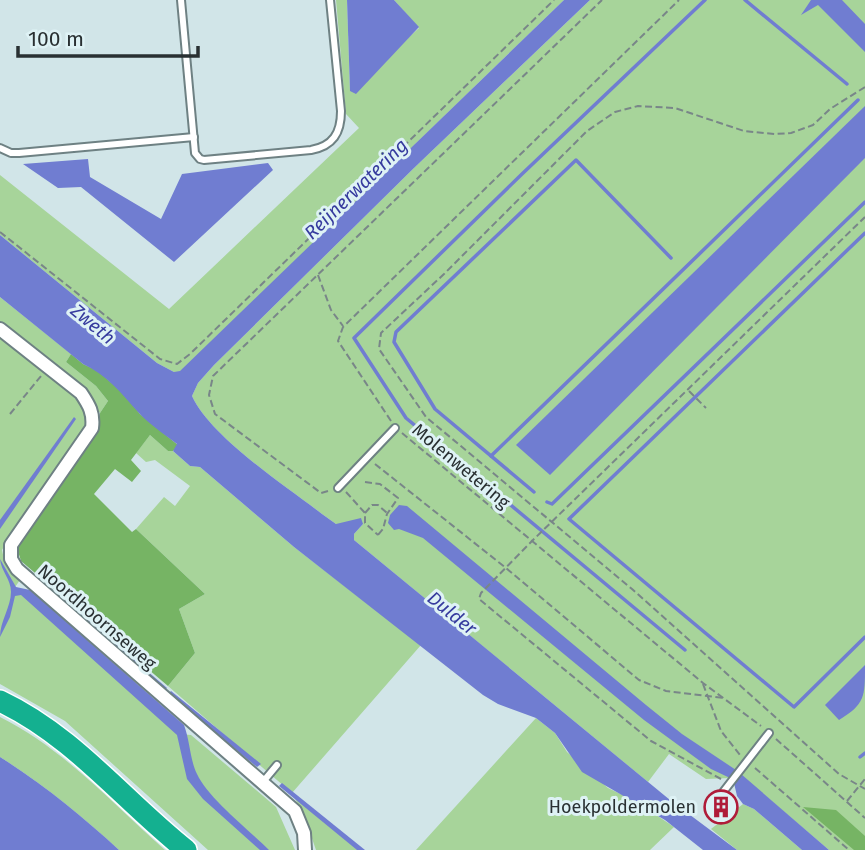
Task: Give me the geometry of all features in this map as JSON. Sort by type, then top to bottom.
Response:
[{"type":"highway","points":[[0,701],[37,722],[72,747],[186,850]]},
{"type":"street","name":"Noordhoornseweg","points":[[0,329],[81,393],[93,418],[92,428],[11,545],[11,559],[16,569],[295,811],[304,833],[306,850]]},
{"type":"lane","points":[[181,0],[195,153],[204,160],[312,150],[330,143],[340,128],[341,111],[330,0]]},
{"type":"lane","points":[[0,148],[19,153],[194,137]]},
{"type":"lane","points":[[340,487],[395,428]]},
{"type":"lane","points":[[720,796],[769,733]]},
{"type":"lane","points":[[262,783],[277,765]]},
{"type":"path","points":[[0,232],[160,359],[177,364],[554,0]]},
{"type":"path","points":[[365,482],[380,484],[398,498],[377,535],[366,522],[365,515],[340,487],[321,493],[215,414],[209,395],[213,376],[602,0]]},
{"type":"path","points":[[317,274],[331,310],[343,327],[679,0]]},
{"type":"path","points":[[865,87],[852,93],[813,125],[783,134],[744,131],[675,108],[638,106],[615,112],[587,131],[381,333],[379,349],[426,417],[632,589],[839,774],[865,789]]},
{"type":"path","points":[[731,783],[651,741],[480,599],[481,593],[865,217]]},
{"type":"path","name":"Molenwetering","points":[[343,327],[338,341],[395,428],[703,682],[769,733],[865,818]]},
{"type":"path","points":[[10,414],[48,367]]},
{"type":"path","points":[[688,390],[706,408]]},
{"type":"path","points":[[367,460],[383,469],[506,568],[639,680],[666,691],[725,698]]},
{"type":"path","points":[[365,515],[372,505],[378,505],[387,514]]},
{"type":"path","points":[[703,682],[721,731],[747,761],[849,850]]},
{"type":"path","points":[[846,802],[865,779]]},
{"type":"green space","points":[[336,0],[347,0],[350,91],[419,28],[394,0],[564,0],[180,372],[174,372],[157,363],[0,235],[0,175],[169,309],[359,128],[346,114]]},
{"type":"green space","points":[[590,0],[865,0],[865,850],[829,850],[736,771],[730,778],[706,779],[669,754],[648,782],[354,540],[354,534],[363,524],[336,524],[288,489],[231,444],[201,412],[192,396],[198,383],[214,365]]},
{"type":"green space","points":[[0,297],[71,354],[66,362],[96,386],[108,401],[100,413],[82,389],[0,323]]},
{"type":"green space","points":[[0,334],[79,398],[86,418],[80,438],[2,550],[5,564],[20,580],[13,590],[22,594],[180,734],[191,735],[276,807],[295,850],[208,850],[65,721],[0,684]]},
{"type":"green space","points":[[71,354],[98,371],[123,393],[140,414],[178,445],[173,451],[168,451],[150,435],[131,460],[141,471],[132,482],[115,469],[94,494],[132,532],[136,529],[205,594],[179,609],[195,653],[168,686],[21,561],[17,548],[97,432],[100,413],[108,401],[96,386],[66,362]]},
{"type":"green space","points":[[150,435],[190,466],[200,467],[294,547],[421,645],[292,793],[168,686],[195,653],[179,609],[205,594],[136,529],[164,497],[175,506],[190,486],[155,460],[146,462],[136,453]]},
{"type":"green space","points":[[0,717],[66,761],[165,850],[119,850],[62,801],[0,757]]},
{"type":"green space","points":[[536,718],[555,733],[567,752],[608,788],[637,802],[674,827],[650,850],[416,850]]},
{"type":"green space","points":[[292,793],[362,850],[316,850],[304,815]]},
{"type":"green space","points":[[743,804],[754,809],[802,850],[737,850],[711,829]]},
{"type":"green space","points":[[803,807],[836,810],[865,836],[865,850],[854,850]]},
{"type":"water","points":[[347,0],[394,0],[419,27],[356,94],[350,91]]},
{"type":"water","name":"Zweth","points":[[564,0],[590,0],[214,365],[198,383],[192,396],[201,412],[231,444],[322,514],[336,524],[361,518],[363,524],[354,534],[354,540],[670,800],[737,850],[703,850],[665,820],[582,772],[555,733],[536,718],[498,704],[483,695],[294,547],[200,467],[190,466],[173,451],[177,444],[147,421],[106,379],[83,364],[0,297],[0,235],[157,363],[174,372],[180,371]]},
{"type":"water","points":[[811,0],[842,0],[865,24],[865,52],[818,5],[801,15]]},
{"type":"water","points":[[865,106],[865,158],[550,475],[516,445]]},
{"type":"water","points":[[88,159],[90,177],[161,219],[182,174],[268,163],[273,170],[174,262],[81,187],[58,188],[23,164]]},
{"type":"water","points":[[74,417],[76,419],[0,529],[0,520]]},
{"type":"water","points":[[399,505],[407,506],[682,734],[736,770],[730,778],[711,769],[644,720],[423,538],[399,529],[394,530],[388,523],[390,515]]},
{"type":"water","points":[[0,559],[16,587],[30,590],[184,725],[195,769],[202,783],[219,803],[269,850],[260,850],[203,799],[187,779],[177,735],[21,595],[15,596],[10,617],[0,637],[11,592]]},
{"type":"water","points":[[21,563],[167,688],[164,691],[19,567]]},
{"type":"water","points":[[865,665],[862,698],[854,709],[839,720],[825,705]]},
{"type":"water","points":[[171,691],[261,764],[257,767],[168,694]]},
{"type":"water","points":[[0,757],[62,801],[119,850],[0,850]]},
{"type":"water","points":[[741,774],[829,850],[802,850],[754,809],[743,804],[737,796],[734,783]]},
{"type":"water","points":[[282,783],[365,850],[357,850],[279,786]]},
{"type":"waterway","points":[[685,650],[406,418],[354,338],[705,0]]},
{"type":"waterway","points":[[745,0],[847,84]]},
{"type":"waterway","points":[[491,456],[858,100]]},
{"type":"waterway","points":[[534,492],[435,409],[394,342],[396,332],[576,160],[671,258]]},
{"type":"waterway","points":[[547,502],[552,504],[865,202]]},
{"type":"waterway","points":[[865,233],[569,519],[794,707],[865,637]]},
{"type":"waterway","points":[[860,757],[865,753]]},
{"type":"place","name":"Hoekpoldermolen","points":[[721,807]]},
{"type":"water label","name":"Reijnerwatering","points":[[356,189]]},
{"type":"water label","name":"Dulder","points":[[452,613]]}]
